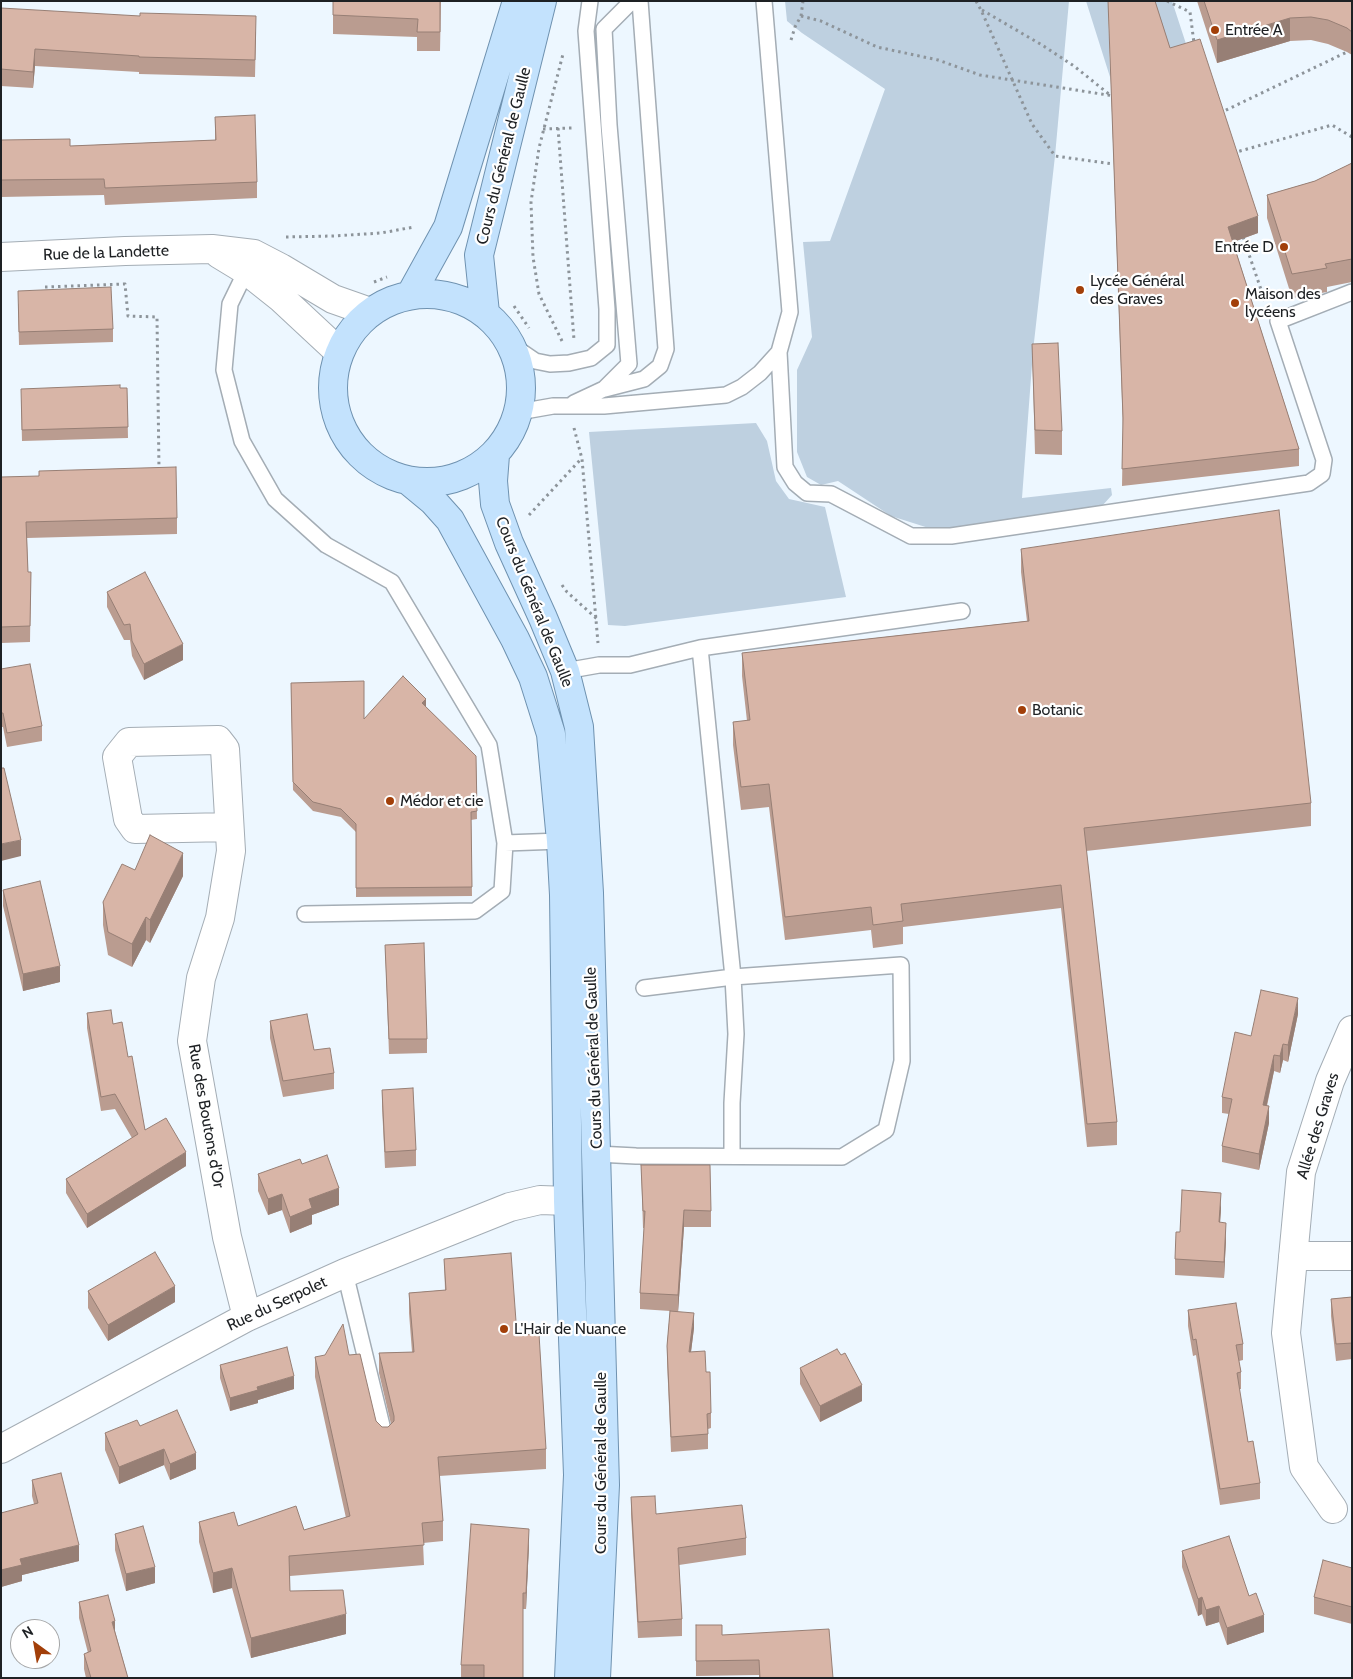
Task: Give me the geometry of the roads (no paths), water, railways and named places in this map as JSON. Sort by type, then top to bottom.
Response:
[{"type":"main road","name":"Cours du Général de Gaulle","points":[[411,294],[448,227],[518,1]]},
{"type":"main road","name":"Cours du Général de Gaulle","points":[[485,313],[479,256],[542,1]]},
{"type":"main road","points":[[411,294],[437,294],[462,300],[485,313],[501,328],[513,346],[520,368],[522,390],[519,412],[510,435],[495,455],[470,473],[441,482],[410,482],[384,473],[368,462],[344,434],[334,408],[333,380],[339,352],[352,330],[370,312],[390,301],[411,294]]},
{"type":"main road","name":"Cours du Général de Gaulle","points":[[495,455],[493,481],[495,504],[509,543],[565,671],[579,727],[589,893],[582,1154],[583,1201],[578,1476],[569,1678]]},
{"type":"main road","name":"Cours du Général de Gaulle","points":[[410,482],[433,501],[450,520],[533,677],[551,734],[561,841],[582,1154]]},
{"type":"main road","name":"Cours du Général de Gaulle","points":[[583,1201],[605,1485],[596,1678]]},
{"type":"street","name":"Rue de la Landette","points":[[1,257],[212,249],[250,263],[281,268],[333,299],[370,312]]},
{"type":"street","points":[[250,263],[281,298],[339,352]]},
{"type":"street","name":"Rue des Boutons d'Or","points":[[229,827],[135,829],[128,818],[118,757],[129,742],[218,740],[225,749],[231,851],[220,918],[201,978],[192,1041],[227,1237],[247,1317]]},
{"type":"street","name":"Allée des Graves","points":[[1333,1509],[1304,1467],[1286,1333],[1301,1172],[1330,1081],[1352,1030]]},
{"type":"street","name":"Rue du Serpolet","points":[[1,1449],[247,1317],[345,1273],[510,1208],[540,1200],[583,1201]]},
{"type":"street","points":[[1293,1256],[1352,1256]]},
{"type":"lane","points":[[604,389],[629,364],[609,125],[604,29],[632,1]]},
{"type":"lane","points":[[571,405],[604,389],[644,379],[660,366],[666,349],[640,1]]},
{"type":"lane","points":[[764,1],[790,312],[779,352],[785,467],[796,484],[807,493],[831,494],[911,536],[951,536],[1309,483],[1322,474],[1324,460],[1278,321],[1352,292]]},
{"type":"lane","points":[[513,346],[535,361],[550,364],[569,364],[591,358],[607,345],[607,300],[586,31],[590,2]]},
{"type":"lane","points":[[250,263],[230,304],[224,370],[242,441],[276,499],[326,546],[392,582],[489,745],[505,842],[502,891],[475,911],[305,914]]},
{"type":"lane","points":[[519,412],[553,406],[604,406],[726,396],[742,387],[760,373],[779,352]]},
{"type":"lane","points":[[565,671],[599,665],[630,665],[700,648],[962,611]]},
{"type":"lane","points":[[700,648],[733,977],[736,1034],[732,1104],[732,1156]]},
{"type":"lane","points":[[505,842],[561,841]]},
{"type":"lane","points":[[582,1154],[842,1157],[886,1130],[902,1061],[901,965],[733,977],[644,988]]},
{"type":"lane","points":[[345,1273],[386,1438]]},
{"type":"place","name":"Entrée A","points":[[1215,30]]},
{"type":"place","name":"Entrée D","points":[[1284,247]]},
{"type":"place","name":"Lycée Général des Graves","points":[[1080,290]]},
{"type":"place","name":"Maison des lycéens","points":[[1235,303]]},
{"type":"place","name":"Botanic","points":[[1022,710]]},
{"type":"place","name":"Médor et cie","points":[[390,801]]},
{"type":"place","name":"L'Hair de Nuance","points":[[504,1329]]}]
